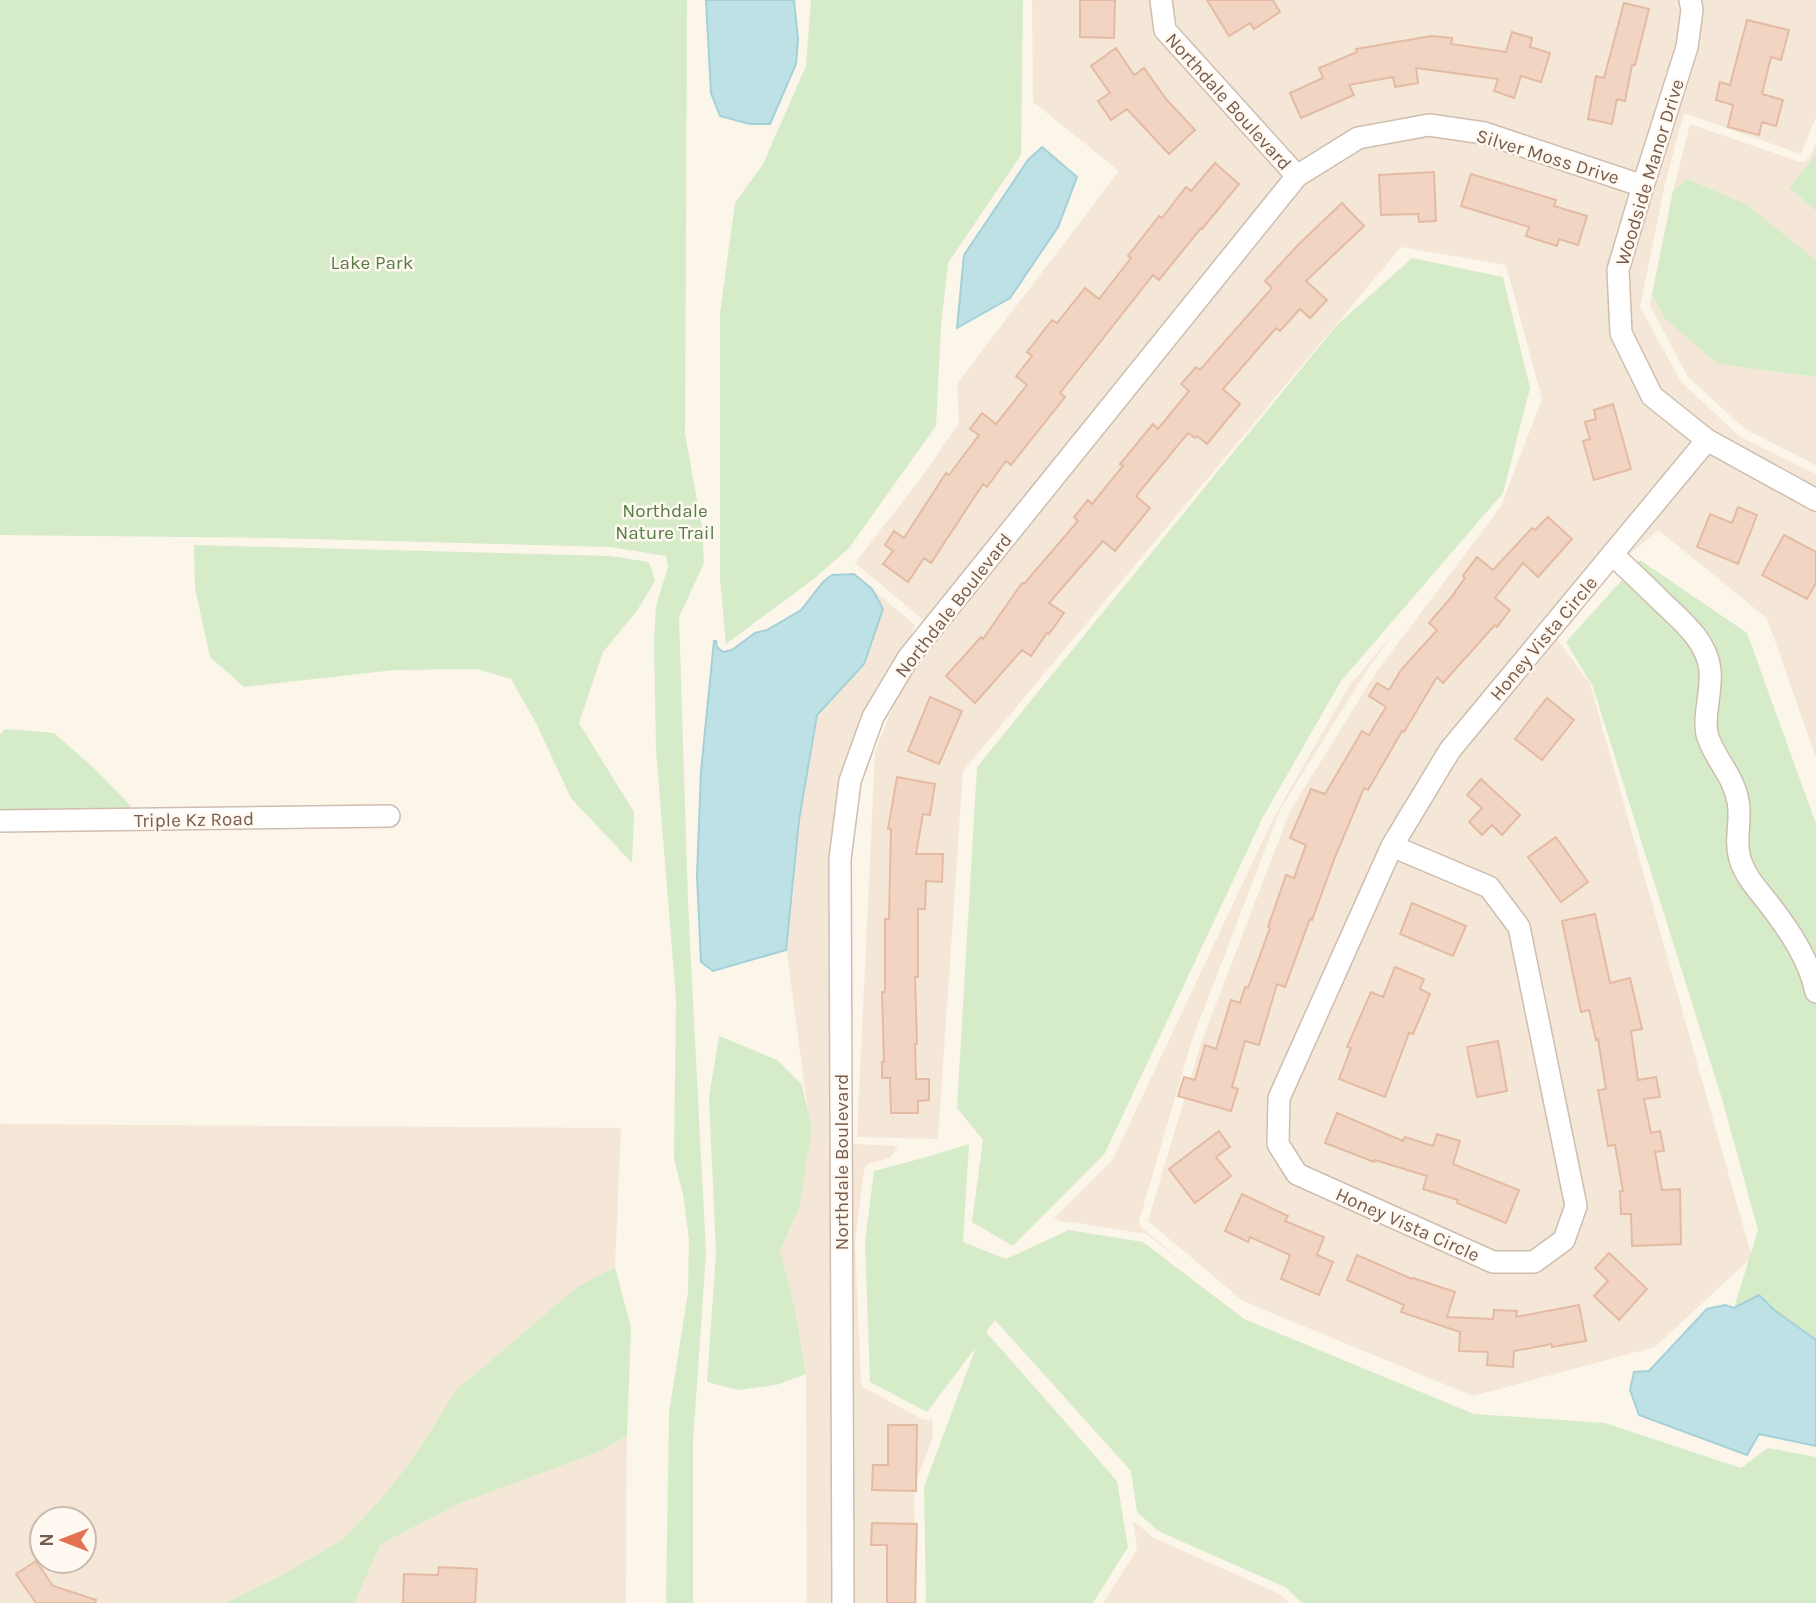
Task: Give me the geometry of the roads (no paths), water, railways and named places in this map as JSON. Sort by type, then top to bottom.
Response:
[{"type":"street","name":"Northdale Boulevard","points":[[843,1603],[840,859],[850,781],[873,717],[908,658],[1297,176],[1164,30],[1161,0]]},
{"type":"street","name":"Woodside Manor Drive","points":[[1690,0],[1692,10],[1687,47],[1618,270],[1621,333],[1652,396],[1707,440],[1816,500]]},
{"type":"street","name":"Silver Moss Drive","points":[[1297,176],[1358,138],[1429,125],[1484,133],[1643,186]]},
{"type":"street","name":"Honey Vista Circle","points":[[1392,846],[1489,887],[1519,927],[1576,1206],[1564,1240],[1534,1262],[1493,1262],[1297,1174],[1278,1144],[1279,1098],[1392,846],[1450,750],[1707,440]]},
{"type":"street","points":[[1612,554],[1679,618],[1701,644],[1710,666],[1711,687],[1706,726],[1708,737],[1733,782],[1739,804],[1737,845],[1740,858],[1752,882],[1787,929],[1801,953],[1816,992]]},
{"type":"street","name":"Triple Kz Road","points":[[0,821],[389,816]]},
{"type":"water","points":[[706,0],[794,0],[798,39],[796,64],[770,124],[750,124],[720,116],[711,93]]},
{"type":"water","points":[[1042,147],[1077,177],[1058,227],[1010,298],[957,328],[964,255],[1028,160]]},
{"type":"water","points":[[854,574],[872,589],[883,609],[864,664],[817,715],[799,820],[786,950],[713,971],[701,962],[697,876],[701,771],[714,641],[723,652],[732,650],[755,633],[767,630],[801,610],[832,575]]},
{"type":"water","points":[[1759,1295],[1774,1310],[1816,1340],[1816,1446],[1759,1434],[1747,1455],[1639,1415],[1630,1390],[1634,1372],[1649,1371],[1707,1309],[1725,1305],[1734,1308]]},
{"type":"park label","name":"Lake Park","points":[[372,262]]},
{"type":"park label","name":"Northdale Nature Trail","points":[[665,521]]}]
